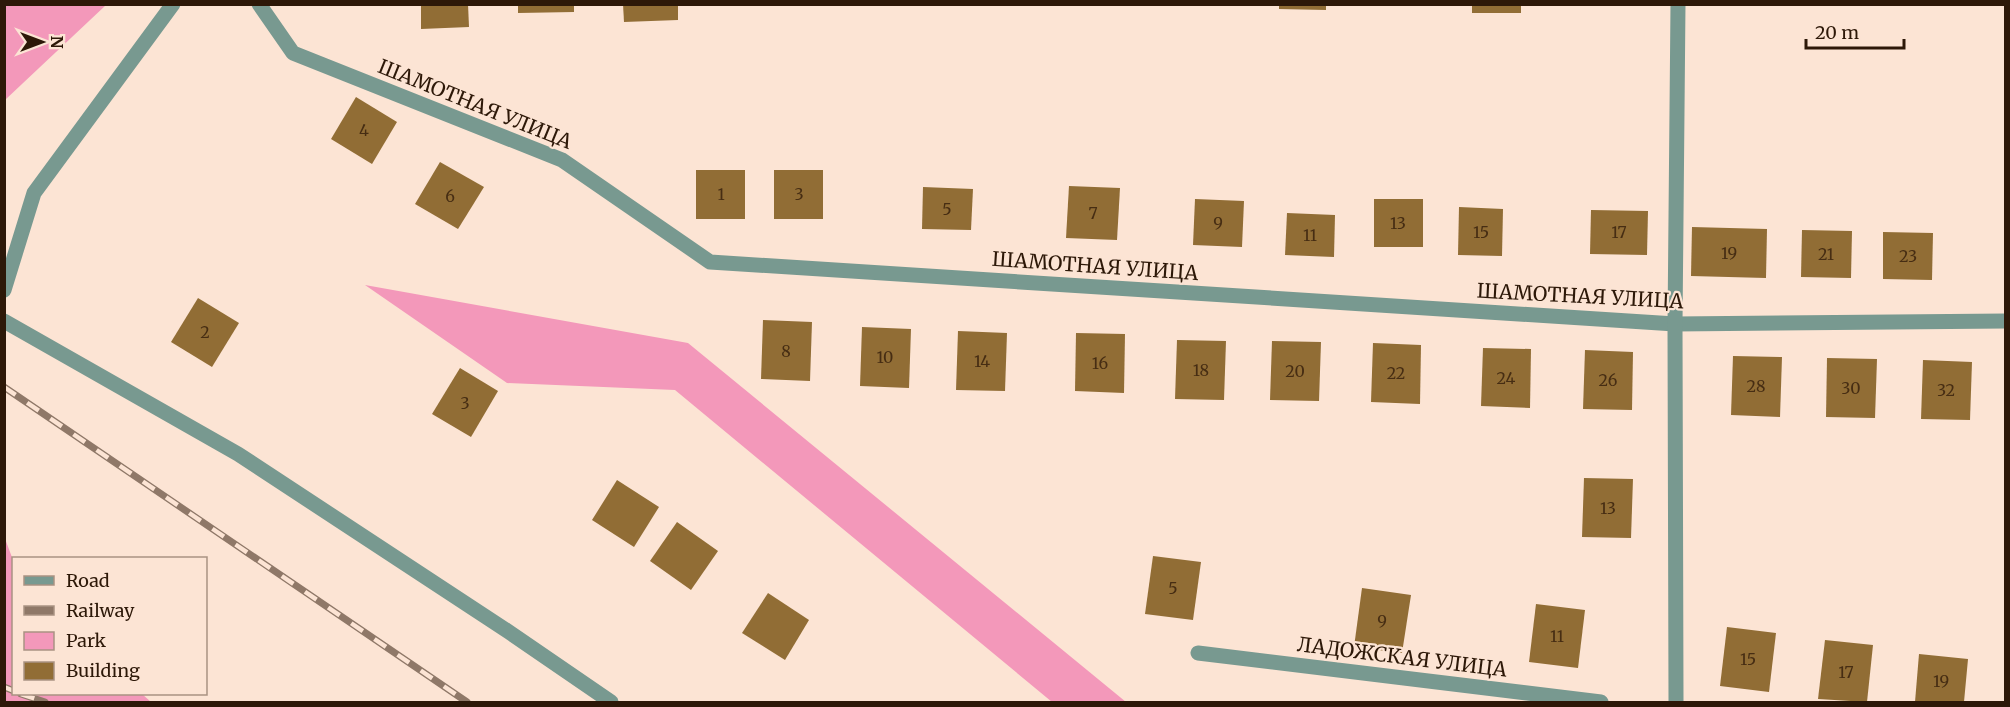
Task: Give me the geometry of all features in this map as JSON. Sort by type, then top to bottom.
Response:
[{"type":"street","points":[[4,290],[34,193],[173,4]]},
{"type":"street","name":"ШАМОТНАЯ УЛИЦА","points":[[259,4],[294,53],[562,160],[710,262],[1675,324],[2006,321]]},
{"type":"street","points":[[1676,702],[1675,324],[1678,4]]},
{"type":"street","points":[[4,321],[238,454],[509,632],[611,702]]},
{"type":"street","name":"ЛАДОЖСКАЯ УЛИЦА","points":[[1198,653],[1601,702]]},
{"type":"green space","points":[[5,4],[106,4],[106,5],[5,100]]},
{"type":"green space","points":[[365,285],[688,343],[1126,702],[1052,702],[675,390],[507,383]]},
{"type":"green space","points":[[4,536],[12,557],[12,695],[143,695],[151,702],[5,702]]},
{"type":"building","points":[[421,4],[468,4],[469,27],[421,29]]},
{"type":"building","points":[[518,4],[574,4],[574,12],[518,13]]},
{"type":"building","points":[[623,4],[678,4],[678,20],[624,22]]},
{"type":"building","points":[[1279,4],[1326,4],[1326,10],[1279,9]]},
{"type":"building","points":[[1472,4],[1521,4],[1521,13],[1472,13]]},
{"type":"building","points":[[356,97],[397,122],[372,164],[331,139]]},
{"type":"building","points":[[440,162],[484,187],[458,229],[415,204]]},
{"type":"building","points":[[696,170],[745,170],[745,219],[696,219]]},
{"type":"building","points":[[774,170],[823,170],[823,219],[774,219]]},
{"type":"building","points":[[1069,186],[1120,188],[1117,240],[1066,238]]},
{"type":"building","points":[[923,187],[973,189],[971,230],[922,229]]},
{"type":"building","points":[[1195,199],[1244,201],[1242,247],[1193,245]]},
{"type":"building","points":[[1374,199],[1423,199],[1423,247],[1374,247]]},
{"type":"building","points":[[1459,207],[1503,209],[1502,256],[1458,255]]},
{"type":"building","points":[[1591,210],[1648,211],[1647,255],[1590,254]]},
{"type":"building","points":[[1287,213],[1335,215],[1334,257],[1285,255]]},
{"type":"building","points":[[1692,227],[1767,229],[1766,278],[1691,276]]},
{"type":"building","points":[[1802,230],[1852,231],[1851,278],[1801,277]]},
{"type":"building","points":[[1883,232],[1933,233],[1932,280],[1883,279]]},
{"type":"building","points":[[198,298],[239,323],[212,367],[171,342]]},
{"type":"building","points":[[763,320],[812,322],[810,381],[761,379]]},
{"type":"building","points":[[862,327],[911,329],[909,388],[860,386]]},
{"type":"building","points":[[958,331],[1007,333],[1005,391],[956,390]]},
{"type":"building","points":[[1076,333],[1125,334],[1124,393],[1075,391]]},
{"type":"building","points":[[1177,340],[1226,341],[1224,400],[1175,399]]},
{"type":"building","points":[[1272,341],[1321,342],[1319,401],[1270,400]]},
{"type":"building","points":[[1373,343],[1421,345],[1420,404],[1371,402]]},
{"type":"building","points":[[1483,348],[1531,349],[1530,408],[1481,406]]},
{"type":"building","points":[[1585,350],[1633,352],[1632,410],[1583,409]]},
{"type":"building","points":[[1733,356],[1782,357],[1780,417],[1731,415]]},
{"type":"building","points":[[1827,358],[1877,359],[1875,418],[1826,417]]},
{"type":"building","points":[[1923,360],[1972,362],[1970,420],[1921,419]]},
{"type":"building","points":[[460,368],[498,391],[471,437],[432,414]]},
{"type":"building","points":[[1584,478],[1633,479],[1631,538],[1582,537]]},
{"type":"building","points":[[617,480],[659,507],[634,547],[592,520]]},
{"type":"building","points":[[677,522],[718,551],[691,590],[650,561]]},
{"type":"building","points":[[1153,556],[1201,562],[1193,620],[1145,614]]},
{"type":"building","points":[[1362,588],[1411,595],[1402,653],[1354,647]]},
{"type":"building","points":[[768,593],[809,620],[785,660],[742,633]]},
{"type":"building","points":[[1536,604],[1585,610],[1578,668],[1529,662]]},
{"type":"building","points":[[1727,627],[1776,633],[1769,692],[1720,686]]},
{"type":"building","points":[[1825,640],[1873,645],[1867,702],[1818,699]]},
{"type":"building","points":[[1919,654],[1968,659],[1964,702],[1915,702]]},
{"type":"railway","points":[[4,387],[467,702]]},
{"type":"railway","points":[[4,687],[12,690]]},
{"type":"railway","points":[[24,695],[45,702]]}]
